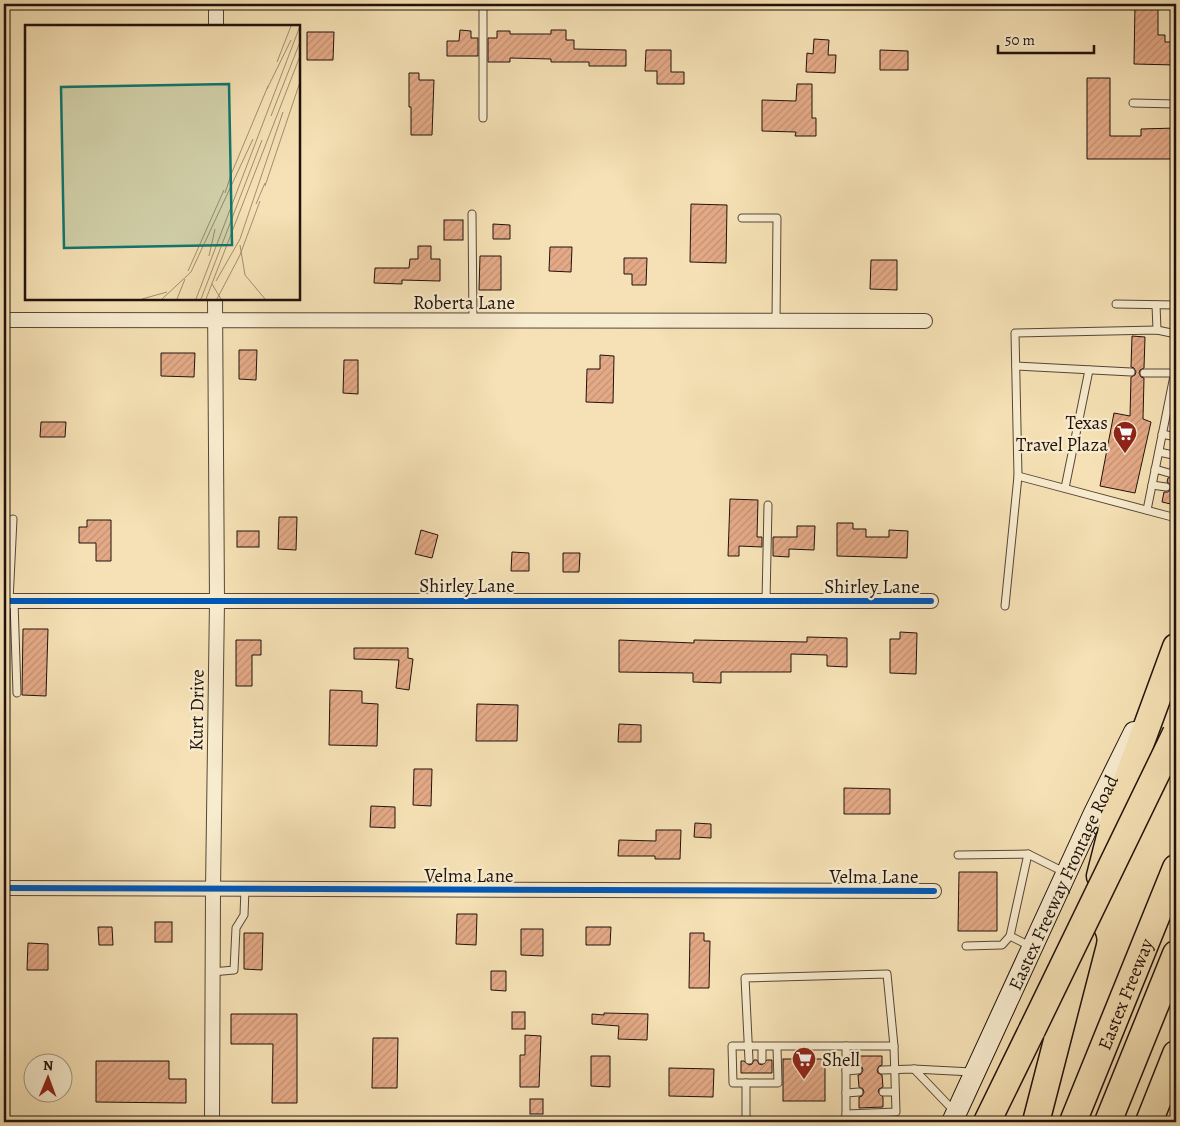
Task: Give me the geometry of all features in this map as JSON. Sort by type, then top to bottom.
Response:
[{"type":"highway","points":[[1036,1122],[1060,1023],[1118,805],[1176,646]]},
{"type":"highway","points":[[987,1122],[1176,733]]},
{"type":"highway","name":"Eastex Freeway","points":[[1073,1122],[1176,868]]},
{"type":"highway","points":[[1108,1122],[1176,954]]},
{"type":"highway","points":[[1007,1122],[1032,1030]]},
{"type":"highway","points":[[1148,1122],[1176,1054]]},
{"type":"main road","name":"Eastex Freeway Frontage Road","points":[[954,1118],[1066,873],[1176,646]]},
{"type":"street","points":[[216,4],[216,25]]},
{"type":"street","name":"Kurt Drive","points":[[212,1122],[217,601],[215,300]]},
{"type":"street","name":"Roberta Lane","points":[[4,320],[925,321]]},
{"type":"street","name":"Shirley Lane","points":[[9,601],[931,601]]},
{"type":"street","name":"Velma Lane","points":[[4,888],[934,890]]},
{"type":"lane","points":[[483,4],[483,118]]},
{"type":"lane","points":[[1133,103],[1176,104]]},
{"type":"lane","points":[[472,214],[473,321]]},
{"type":"lane","points":[[742,218],[777,218],[776,321]]},
{"type":"lane","points":[[1116,304],[1176,305]]},
{"type":"lane","points":[[1156,305],[1157,330]]},
{"type":"lane","points":[[1005,606],[1018,476],[1015,333],[1157,330],[1176,334]]},
{"type":"lane","points":[[1016,366],[1131,372]]},
{"type":"lane","points":[[1065,488],[1089,370]]},
{"type":"lane","points":[[1144,373],[1176,370],[1147,510]]},
{"type":"lane","points":[[1168,409],[1176,411]]},
{"type":"lane","points":[[1162,434],[1176,437]]},
{"type":"lane","points":[[1159,452],[1173,455]]},
{"type":"lane","points":[[1155,469],[1169,473]]},
{"type":"lane","points":[[1018,476],[1176,518]]},
{"type":"lane","points":[[1152,485],[1166,487]]},
{"type":"lane","points":[[766,601],[768,506]]},
{"type":"lane","points":[[13,519],[9,601],[16,693]]},
{"type":"lane","points":[[958,855],[1028,854],[1066,873]]},
{"type":"lane","points":[[966,946],[1002,946],[1010,936],[1028,854]]},
{"type":"lane","points":[[212,972],[234,970],[236,928],[244,915],[245,889]]},
{"type":"lane","points":[[1010,936],[1032,947]]},
{"type":"lane","points":[[749,1060],[746,978],[886,974],[894,1046],[896,1112],[846,1114]]},
{"type":"lane","points":[[777,1047],[778,1083],[733,1083],[732,1046],[894,1046]]},
{"type":"lane","points":[[846,1046],[846,1122]]},
{"type":"lane","points":[[762,1047],[762,1060]]},
{"type":"lane","points":[[914,1069],[954,1118]]},
{"type":"lane","points":[[882,1070],[914,1069],[974,1072]]},
{"type":"lane","points":[[846,1071],[858,1070]]},
{"type":"lane","points":[[746,1122],[749,1073]]},
{"type":"lane","points":[[763,1073],[763,1083]]},
{"type":"lane","points":[[846,1093],[859,1092]]},
{"type":"lane","points":[[883,1092],[895,1092]]},
{"type":"building","points":[[1135,4],[1158,4],[1158,35],[1165,35],[1165,42],[1176,42],[1176,65],[1134,64]]},
{"type":"building","points":[[460,30],[471,31],[471,38],[478,38],[478,56],[447,56],[447,41],[459,41]]},
{"type":"building","points":[[551,30],[566,30],[566,40],[574,40],[574,49],[626,50],[626,66],[589,66],[589,62],[551,62],[551,59],[510,58],[510,62],[488,62],[488,38],[497,38],[497,31],[510,31],[510,34],[551,34]]},
{"type":"building","points":[[307,32],[334,32],[333,60],[307,60]]},
{"type":"building","points":[[814,39],[829,40],[828,55],[836,55],[835,73],[806,72],[807,53],[813,54]]},
{"type":"building","points":[[646,50],[671,50],[671,72],[684,72],[684,84],[657,84],[657,71],[645,71]]},
{"type":"building","points":[[880,50],[908,51],[908,70],[880,70]]},
{"type":"building","points":[[409,73],[419,73],[419,80],[434,80],[432,135],[411,135]]},
{"type":"building","points":[[1087,78],[1110,78],[1110,136],[1141,136],[1141,129],[1176,128],[1176,159],[1087,159]]},
{"type":"building","points":[[797,84],[812,84],[812,118],[816,118],[816,136],[795,136],[796,132],[762,131],[762,100],[796,101]]},
{"type":"building","points":[[691,204],[727,205],[726,263],[690,262]]},
{"type":"building","points":[[444,220],[463,220],[463,240],[444,240]]},
{"type":"building","points":[[493,224],[510,225],[510,239],[493,239]]},
{"type":"building","points":[[418,246],[431,246],[431,259],[440,259],[440,281],[402,280],[402,284],[374,283],[375,268],[409,268],[410,259],[418,259]]},
{"type":"building","points":[[550,247],[572,247],[571,272],[549,271]]},
{"type":"building","points":[[480,256],[501,256],[501,290],[479,290]]},
{"type":"building","points":[[624,258],[647,258],[646,285],[632,285],[632,274],[624,274]]},
{"type":"building","points":[[871,260],[897,260],[897,290],[870,289]]},
{"type":"building","name":"Texas Travel Plaza","points":[[1132,336],[1145,337],[1144,368],[1139,373],[1144,378],[1143,419],[1151,422],[1135,493],[1100,486],[1114,413],[1130,416],[1131,377],[1136,372],[1131,367]]},
{"type":"building","points":[[239,350],[257,350],[256,380],[239,379]]},
{"type":"building","points":[[161,353],[195,353],[194,377],[161,376]]},
{"type":"building","points":[[600,355],[614,356],[613,403],[586,402],[587,369],[600,369]]},
{"type":"building","points":[[344,360],[358,360],[358,394],[343,393]]},
{"type":"building","points":[[41,422],[66,422],[65,437],[40,437]]},
{"type":"building","points":[[1172,460],[1176,460],[1175,505],[1162,502],[1164,492],[1168,492],[1171,488],[1171,485],[1167,482],[1168,478],[1174,474],[1170,468]]},
{"type":"building","points":[[730,499],[758,500],[757,537],[762,537],[762,547],[739,546],[739,556],[728,556]]},
{"type":"building","points":[[279,517],[297,517],[296,550],[278,549]]},
{"type":"building","points":[[87,520],[111,520],[111,561],[96,561],[96,543],[79,543],[79,527],[87,527]]},
{"type":"building","points":[[837,523],[853,523],[853,529],[866,529],[866,537],[889,537],[889,530],[908,531],[907,558],[837,556]]},
{"type":"building","points":[[797,526],[815,526],[814,550],[789,549],[789,557],[773,556],[773,537],[797,537]]},
{"type":"building","points":[[421,530],[438,535],[432,558],[415,554]]},
{"type":"building","points":[[237,531],[259,531],[259,547],[237,547]]},
{"type":"building","points":[[512,552],[529,553],[529,571],[511,571]]},
{"type":"building","points":[[563,553],[580,553],[579,572],[563,572]]},
{"type":"building","points":[[23,629],[48,629],[46,696],[22,695]]},
{"type":"building","points":[[900,632],[917,633],[916,674],[890,673],[890,639],[900,639]]},
{"type":"building","points":[[807,637],[847,638],[847,667],[827,666],[827,655],[791,654],[791,672],[721,672],[721,683],[693,682],[693,673],[619,672],[619,640],[694,643],[694,640],[807,642]]},
{"type":"building","points":[[236,640],[261,640],[261,655],[252,655],[252,686],[236,686]]},
{"type":"building","points":[[354,648],[408,648],[408,658],[413,659],[409,690],[396,688],[399,660],[354,659]]},
{"type":"building","points":[[330,690],[362,691],[362,703],[378,704],[377,746],[329,745]]},
{"type":"building","points":[[477,704],[518,705],[517,741],[476,741]]},
{"type":"building","points":[[619,724],[641,725],[641,742],[618,742]]},
{"type":"building","points":[[414,769],[432,769],[431,806],[413,805]]},
{"type":"building","points":[[844,788],[890,789],[890,814],[844,814]]},
{"type":"building","points":[[371,806],[395,807],[395,828],[370,827]]},
{"type":"building","points":[[695,823],[711,824],[711,838],[694,837]]},
{"type":"building","points":[[656,830],[681,830],[680,859],[655,859],[655,856],[618,856],[619,840],[656,841]]},
{"type":"building","points":[[959,872],[997,872],[997,931],[958,931]]},
{"type":"building","points":[[457,914],[477,914],[476,945],[456,944]]},
{"type":"building","points":[[155,922],[172,922],[172,942],[155,942]]},
{"type":"building","points":[[98,927],[112,927],[113,945],[99,945]]},
{"type":"building","points":[[586,927],[611,927],[610,945],[586,945]]},
{"type":"building","points":[[521,929],[543,929],[543,956],[521,955]]},
{"type":"building","points":[[244,933],[263,933],[262,970],[244,969]]},
{"type":"building","points":[[690,933],[704,933],[704,941],[710,941],[709,988],[689,988]]},
{"type":"building","points":[[28,943],[48,944],[48,970],[27,970]]},
{"type":"building","points":[[491,971],[506,971],[506,991],[491,990]]},
{"type":"building","points":[[512,1012],[525,1012],[525,1029],[512,1029]]},
{"type":"building","points":[[604,1013],[648,1014],[647,1040],[618,1039],[619,1026],[592,1024],[592,1014],[604,1015]]},
{"type":"building","points":[[231,1014],[297,1014],[297,1103],[272,1103],[273,1044],[231,1044]]},
{"type":"building","points":[[525,1035],[541,1036],[539,1087],[520,1087],[520,1055],[525,1055]]},
{"type":"building","points":[[373,1038],[398,1038],[397,1088],[372,1088]]},
{"type":"building","points":[[591,1056],[610,1056],[610,1087],[591,1086]]},
{"type":"building","name":"Shell","points":[[858,1056],[882,1056],[882,1065],[877,1070],[882,1075],[883,1087],[878,1092],[883,1097],[883,1107],[859,1108],[859,1097],[864,1092],[859,1087],[858,1075],[863,1070],[858,1065]]},
{"type":"building","name":"Shell","points":[[783,1059],[825,1059],[825,1101],[783,1101]]},
{"type":"building","name":"Shell","points":[[754,1060],[757,1060],[762,1065],[767,1060],[772,1060],[772,1073],[741,1073],[741,1061],[749,1065]]},
{"type":"building","points":[[96,1061],[169,1061],[169,1079],[186,1079],[186,1103],[96,1102]]},
{"type":"building","points":[[669,1068],[714,1069],[713,1097],[669,1096]]},
{"type":"building","points":[[530,1099],[543,1099],[543,1114],[530,1114]]},
{"type":"cycle path","points":[[4,601],[931,601]]},
{"type":"cycle path","points":[[4,888],[934,891]]},
{"type":"place","name":"Texas Travel Plaza","points":[[1125,454]]},
{"type":"place","name":"Shell","points":[[804,1080]]}]
